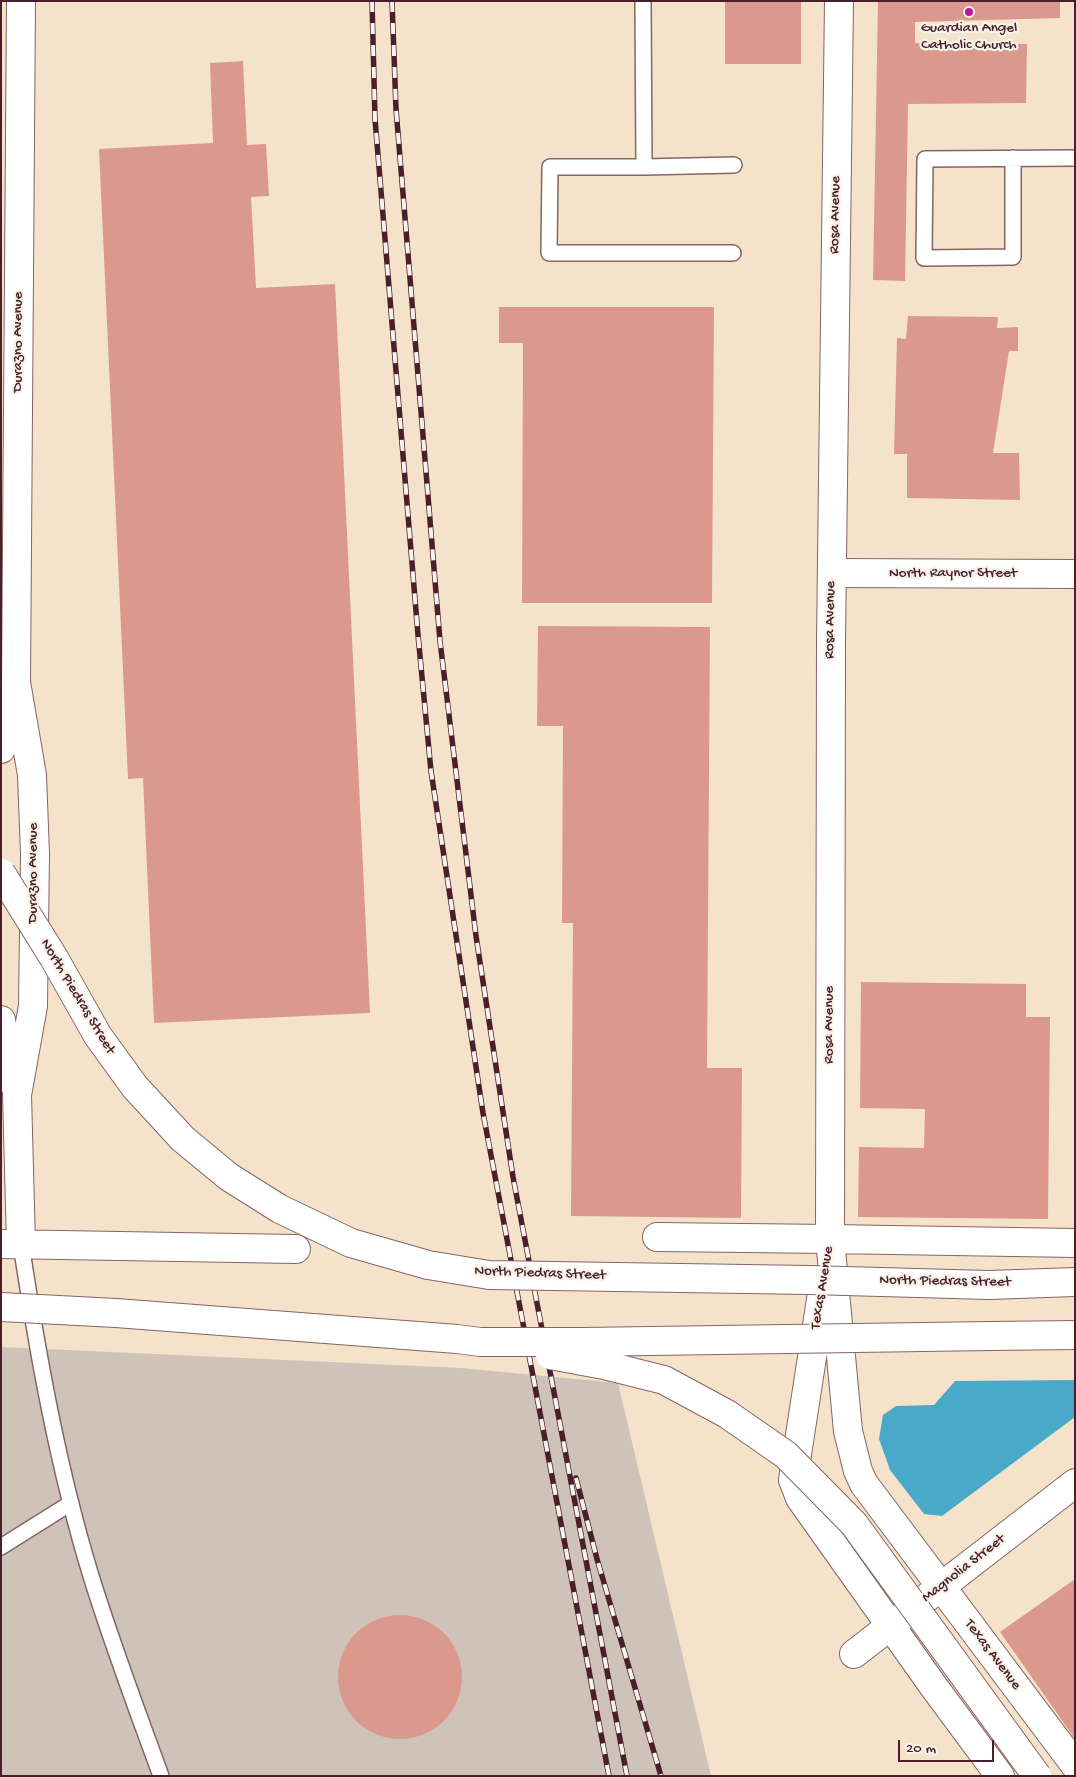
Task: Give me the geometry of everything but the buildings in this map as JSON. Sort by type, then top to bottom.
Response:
[{"type":"street","name":"Durazno Avenue","points":[[11,1244],[17,1095],[33,1006],[35,854],[32,776],[16,682],[9,563],[21,1]]},
{"type":"street","name":"Rosa Avenue","points":[[830,1239],[832,573],[839,1]]},
{"type":"street","name":"North Raynor Street","points":[[832,573],[1075,574]]},
{"type":"street","name":"Durazno Avenue","points":[[1,749],[16,682]]},
{"type":"street","name":"North Piedras Street","points":[[1,873],[54,958],[98,1036],[135,1087],[183,1139],[230,1177],[280,1209],[351,1243],[428,1265],[489,1275],[989,1284],[1075,1282]]},
{"type":"street","name":"Durazno Avenue","points":[[1,1020],[10,1071],[17,1095]]},
{"type":"street","points":[[657,1236],[1075,1242]]},
{"type":"street","name":"Texas Avenue","points":[[830,1239],[848,1431],[858,1471],[864,1484],[1075,1765]]},
{"type":"street","name":"Texas Avenue","points":[[830,1239],[793,1480],[800,1498],[934,1687],[1000,1776]]},
{"type":"street","points":[[11,1244],[296,1249]]},
{"type":"street","points":[[1,1307],[116,1313],[457,1339],[604,1365],[664,1380],[727,1414],[786,1455],[854,1524],[1038,1776]]},
{"type":"street","points":[[480,1342],[1075,1335]]},
{"type":"street","name":"Magnolia Street","points":[[854,1654],[1075,1484]]},
{"type":"lane","points":[[643,1],[644,167]]},
{"type":"lane","points":[[1013,158],[1013,257],[924,258],[925,159],[1013,158],[1075,158]]},
{"type":"lane","points":[[733,253],[549,253],[550,167],[734,165]]},
{"type":"lane","points":[[11,1244],[91,1576],[110,1635],[162,1776]]},
{"type":"lane","points":[[1,1547],[72,1503]]},
{"type":"shaded area","points":[[1,1347],[461,1368],[618,1383],[711,1776],[1,1776]]},
{"type":"water","points":[[1075,1380],[1075,1417],[942,1516],[924,1514],[890,1470],[879,1439],[883,1415],[896,1406],[934,1405],[955,1381]]},
{"type":"railway","points":[[372,1],[375,119],[431,771],[483,1113],[609,1776]]},
{"type":"railway","points":[[392,1],[396,109],[440,641],[476,936],[513,1177],[627,1776]]},
{"type":"railway","points":[[576,1478],[597,1559],[661,1776]]},
{"type":"place","name":"Guardian Angel Catholic Church","points":[[969,12]]}]
